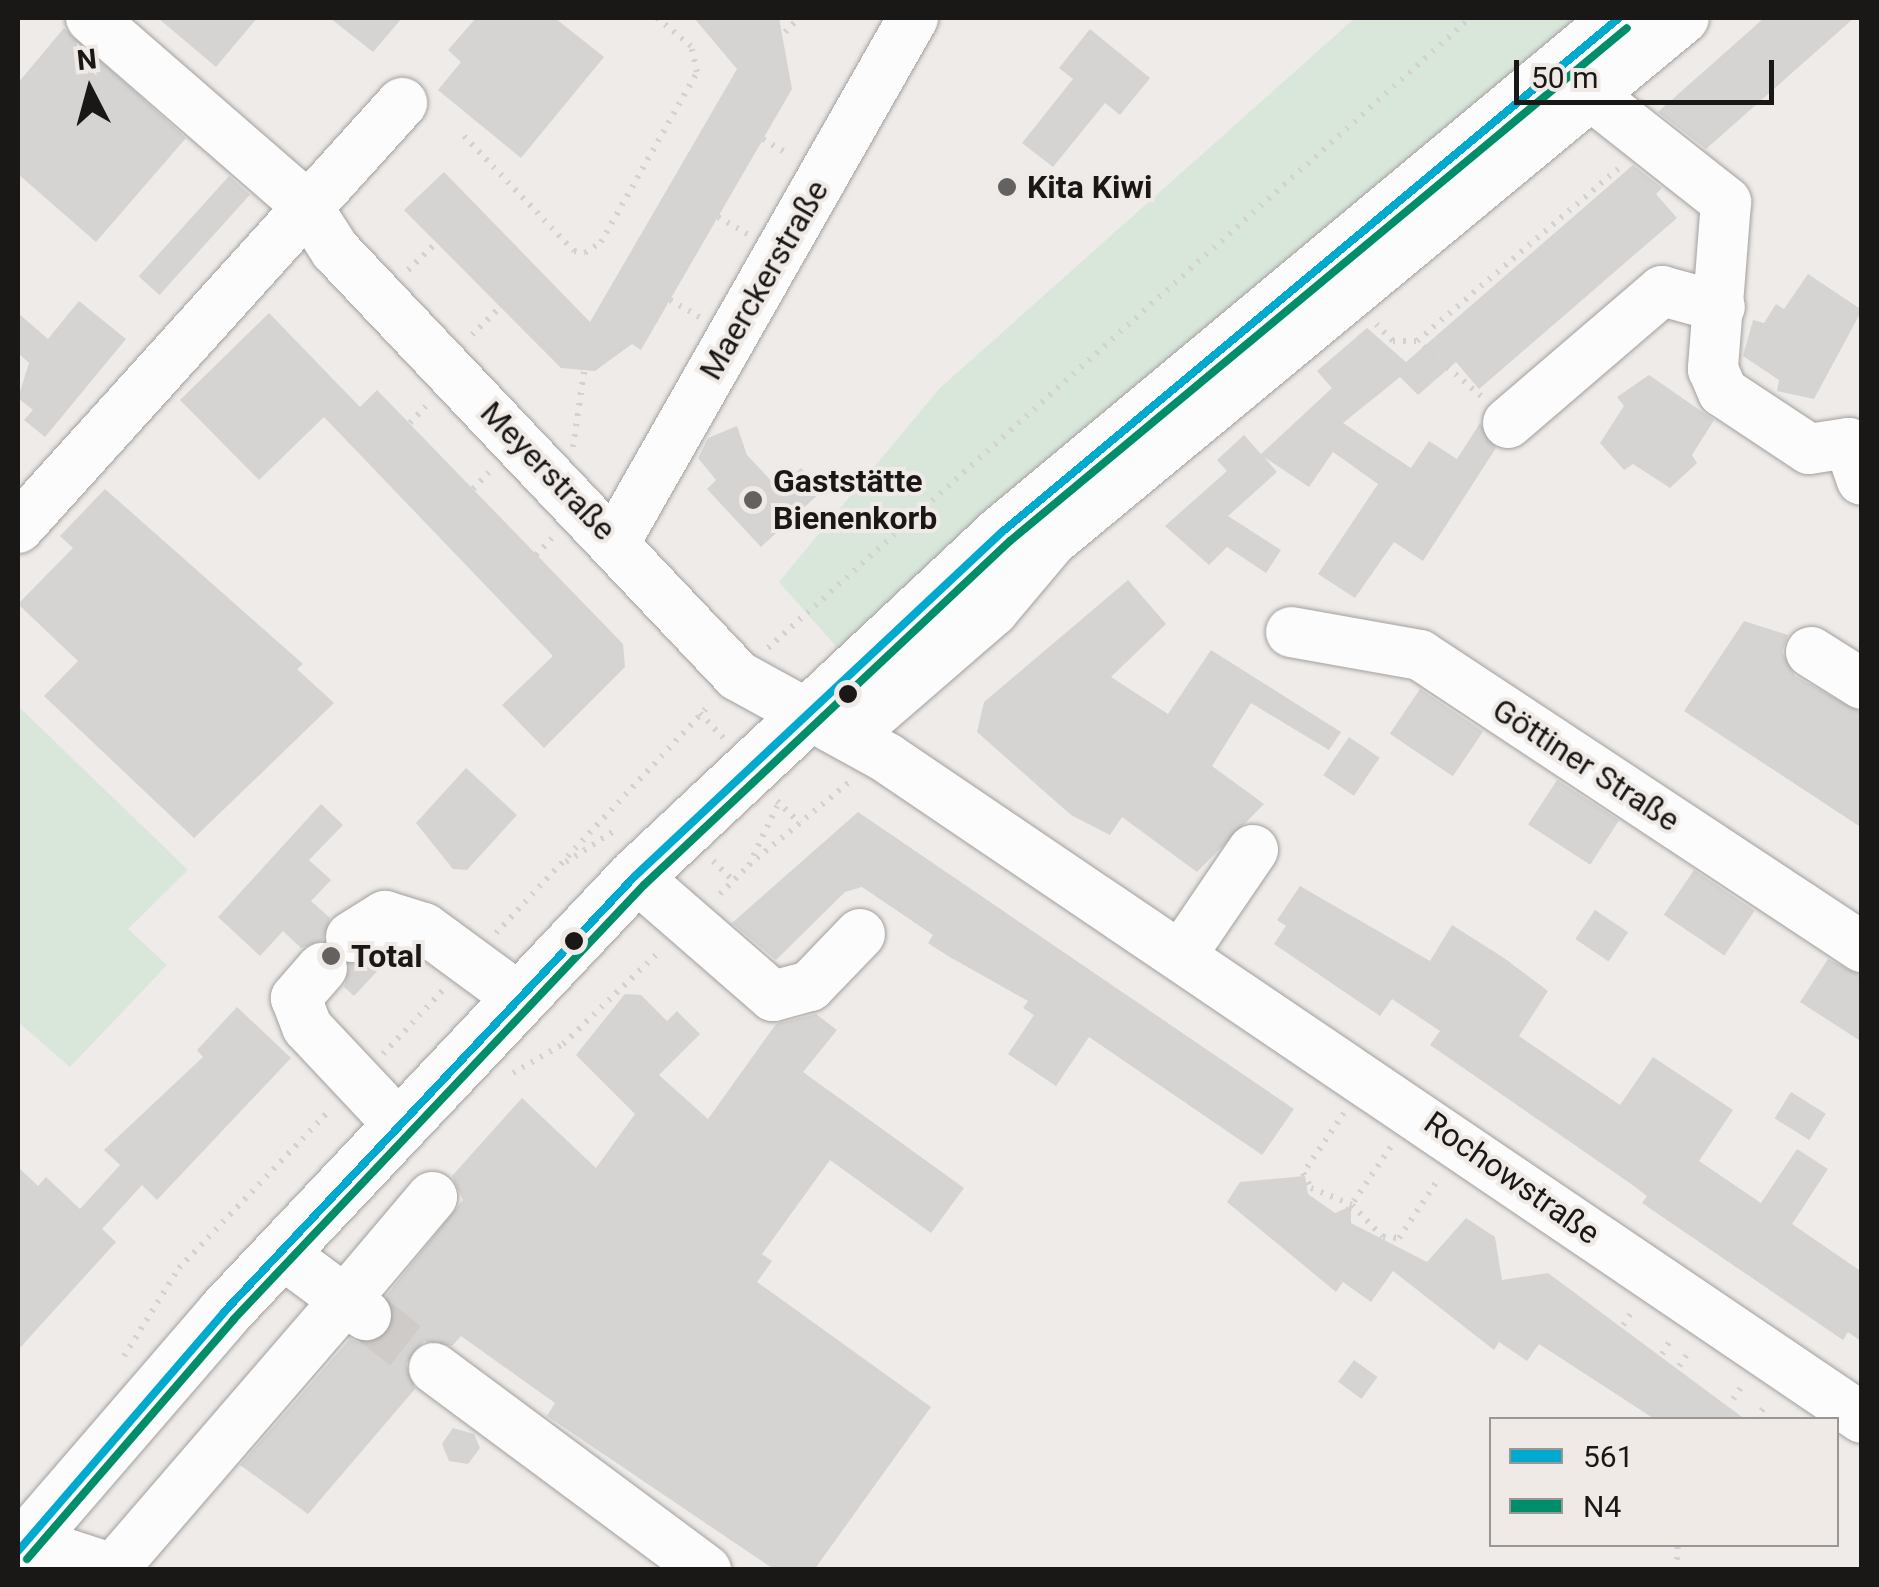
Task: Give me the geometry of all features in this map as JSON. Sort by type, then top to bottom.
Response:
[{"type":"main road","points":[[26,1540],[280,1252],[634,876],[828,727],[1002,532],[1283,322],[1566,99],[1619,18]]},
{"type":"street","name":"Meyerstraße","points":[[92,18],[306,206],[335,250],[738,676],[828,727]]},
{"type":"street","points":[[1684,18],[1566,99],[1648,144],[1726,202],[1714,369],[1722,392],[1809,448],[1857,449]]},
{"type":"street","name":"Maerckerstraße","points":[[615,542],[902,22]]},
{"type":"street","points":[[18,528],[402,103]]},
{"type":"street","points":[[1508,423],[1662,291],[1720,307]]},
{"type":"street","name":"Göttiner Straße","points":[[1291,632],[1420,654],[1862,947]]},
{"type":"street","points":[[1811,652],[1862,684]]},
{"type":"street","name":"Rochowstraße","points":[[828,727],[1182,954],[1862,1418]]},
{"type":"street","points":[[1182,954],[1253,850]]},
{"type":"street","points":[[634,876],[774,996],[810,986],[860,934]]},
{"type":"street","points":[[398,1124],[306,1027],[296,998],[337,952],[385,916],[472,959],[518,997]]},
{"type":"street","points":[[26,1540],[113,1568],[355,1308],[432,1197]]},
{"type":"street","points":[[280,1252],[355,1308]]},
{"type":"street","points":[[434,1368],[706,1570]]},
{"type":"path","points":[[464,136],[574,252],[586,252],[601,242],[696,72],[691,46],[658,18]]},
{"type":"path","points":[[784,32],[799,18]]},
{"type":"path","points":[[117,1367],[179,1268],[738,676],[1470,18]]},
{"type":"path","points":[[1508,423],[1417,341],[1648,144]]},
{"type":"path","points":[[548,472],[580,440],[584,372]]},
{"type":"path","points":[[500,1080],[563,1044],[750,865],[785,790]]},
{"type":"path","points":[[1348,1108],[1303,1174],[1336,1205],[1350,1208],[1383,1237],[1399,1238],[1442,1173]]},
{"type":"path","points":[[1350,1208],[1396,1140]]},
{"type":"path","points":[[1662,1354],[1676,1332]]},
{"type":"path","points":[[1679,1366],[1694,1344]]},
{"type":"path","points":[[1759,1417],[1771,1396]]},
{"type":"green space","points":[[1355,18],[1578,18],[842,653],[779,582],[939,389]]},
{"type":"green space","points":[[18,706],[188,870],[128,929],[167,965],[70,1067],[18,1022]]},
{"type":"building","points":[[158,18],[257,18],[216,67]]},
{"type":"building","points":[[330,18],[402,18],[373,52]]},
{"type":"building","points":[[476,18],[555,18],[604,57],[521,158],[438,90],[461,62],[448,50]]},
{"type":"building","points":[[694,18],[779,18],[792,89],[641,350],[632,344],[595,371],[561,368],[404,210],[444,172],[590,322],[737,69]]},
{"type":"building","points":[[1764,18],[1854,18],[1706,149],[1658,112]]},
{"type":"building","points":[[64,28],[186,138],[96,242],[18,174],[18,83]]},
{"type":"building","points":[[1090,29],[1150,78],[1120,115],[1105,103],[1053,167],[1022,143],[1073,79],[1059,68]]},
{"type":"building","points":[[1633,165],[1662,188],[1656,194],[1677,218],[1479,389],[1456,362],[1418,395],[1400,377],[1343,423],[1411,468],[1429,441],[1457,459],[1480,423],[1496,448],[1423,561],[1394,542],[1355,598],[1318,574],[1378,484],[1333,452],[1309,487],[1264,457],[1277,472],[1228,516],[1281,550],[1266,573],[1227,547],[1209,565],[1165,526],[1227,471],[1217,460],[1244,435],[1261,454],[1332,388],[1317,371],[1367,328],[1406,362]]},
{"type":"building","points":[[229,176],[250,195],[159,295],[139,276]]},
{"type":"building","points":[[1808,274],[1862,310],[1814,399],[1777,391],[1779,380],[1743,356],[1753,320],[1764,323],[1776,304],[1784,309]]},
{"type":"building","points":[[79,301],[126,339],[45,437],[24,420],[33,410],[18,398],[29,363],[18,353],[18,313],[48,339]]},
{"type":"building","points":[[269,313],[360,407],[377,390],[623,644],[625,667],[544,748],[502,705],[553,656],[324,417],[259,480],[180,400]]},
{"type":"building","points":[[1649,375],[1714,420],[1692,455],[1697,463],[1670,488],[1633,464],[1624,470],[1600,443],[1624,406],[1617,397]]},
{"type":"building","name":"Gaststätte Bienenkorb","points":[[737,426],[747,455],[778,488],[801,468],[822,491],[761,547],[707,489],[716,480],[698,458],[708,438]]},
{"type":"building","points":[[105,489],[303,664],[297,669],[334,703],[194,838],[44,696],[78,661],[18,604],[73,548],[60,536]]},
{"type":"building","points":[[1128,580],[1166,624],[1111,677],[1168,714],[1211,650],[1341,732],[1329,750],[1251,703],[1212,766],[1264,804],[1197,872],[1122,817],[1110,835],[1071,815],[977,732],[984,702]]},
{"type":"building","points":[[1744,621],[1788,635],[1782,652],[1795,676],[1862,713],[1862,828],[1684,711]]},
{"type":"building","points":[[1420,689],[1483,731],[1453,776],[1390,734]]},
{"type":"building","points":[[1349,737],[1380,758],[1354,796],[1323,775]]},
{"type":"building","points":[[466,768],[517,815],[467,870],[453,869],[416,823]]},
{"type":"building","points":[[1557,780],[1619,820],[1590,865],[1528,824]]},
{"type":"building","points":[[321,804],[343,825],[309,860],[331,880],[311,901],[330,918],[323,940],[301,948],[283,931],[260,956],[218,917]]},
{"type":"building","points":[[858,812],[1294,1109],[1262,1155],[1089,1037],[1056,1086],[1008,1054],[1034,1015],[1023,1008],[1028,1001],[928,943],[933,935],[862,887],[845,892],[776,960],[732,923]]},
{"type":"building","points":[[1694,870],[1755,911],[1724,956],[1664,915]]},
{"type":"building","points":[[1300,886],[1430,961],[1452,925],[1504,958],[1548,991],[1519,1036],[1620,1105],[1653,1057],[1733,1110],[1699,1161],[1761,1203],[1797,1149],[1828,1169],[1792,1224],[1862,1272],[1862,1342],[1848,1332],[1843,1340],[1642,1203],[1647,1196],[1634,1186],[1430,1045],[1440,1031],[1392,999],[1380,1016],[1274,944],[1286,926],[1277,920]]},
{"type":"building","points":[[1595,910],[1628,932],[1609,961],[1575,939]]},
{"type":"building","points":[[373,958],[382,966],[354,996],[344,987],[350,965]]},
{"type":"building","points":[[1828,959],[1862,976],[1862,1042],[1800,1002]]},
{"type":"building","points":[[625,994],[641,995],[667,1021],[677,1011],[700,1034],[659,1075],[708,1119],[776,1024],[816,1014],[837,1030],[803,1072],[964,1188],[931,1233],[830,1160],[762,1254],[772,1261],[757,1282],[931,1407],[814,1570],[775,1570],[547,1416],[555,1403],[461,1336],[452,1346],[424,1341],[406,1364],[415,1389],[308,1514],[240,1465],[350,1339],[364,1344],[389,1332],[386,1296],[463,1200],[452,1176],[522,1098],[596,1168],[635,1114],[576,1055]]},
{"type":"building","points":[[237,1007],[291,1058],[157,1200],[142,1185],[102,1229],[116,1242],[18,1350],[18,1167],[38,1186],[46,1177],[80,1209],[120,1165],[104,1150],[203,1057],[197,1050]]},
{"type":"building","points":[[1791,1092],[1826,1114],[1809,1140],[1775,1118]]},
{"type":"building","points":[[1305,1176],[1308,1194],[1335,1213],[1351,1206],[1351,1223],[1427,1262],[1466,1218],[1495,1237],[1502,1280],[1548,1273],[1742,1417],[1651,1417],[1539,1344],[1527,1361],[1499,1342],[1494,1350],[1393,1271],[1371,1302],[1343,1282],[1336,1292],[1227,1202],[1240,1182]]},
{"type":"building","points":[[1354,1360],[1377,1377],[1362,1399],[1338,1382]]},
{"type":"building","points":[[453,1428],[474,1434],[480,1448],[468,1464],[449,1461],[442,1444]]},
{"type":"tunnel","points":[[366,1315],[434,1368]]},
{"type":"transit line","name":"561","points":[[18,1551],[224,1312],[635,876],[1002,532],[1619,18]]},
{"type":"transit line","name":"N4","points":[[27,1559],[233,1320],[644,885],[1010,541],[1627,28]]},
{"type":"place","name":"Kita Kiwi","points":[[1007,187]]},
{"type":"place","name":"Gaststätte Bienenkorb","points":[[753,500]]},
{"type":"place","name":"Total","points":[[331,956]]}]
